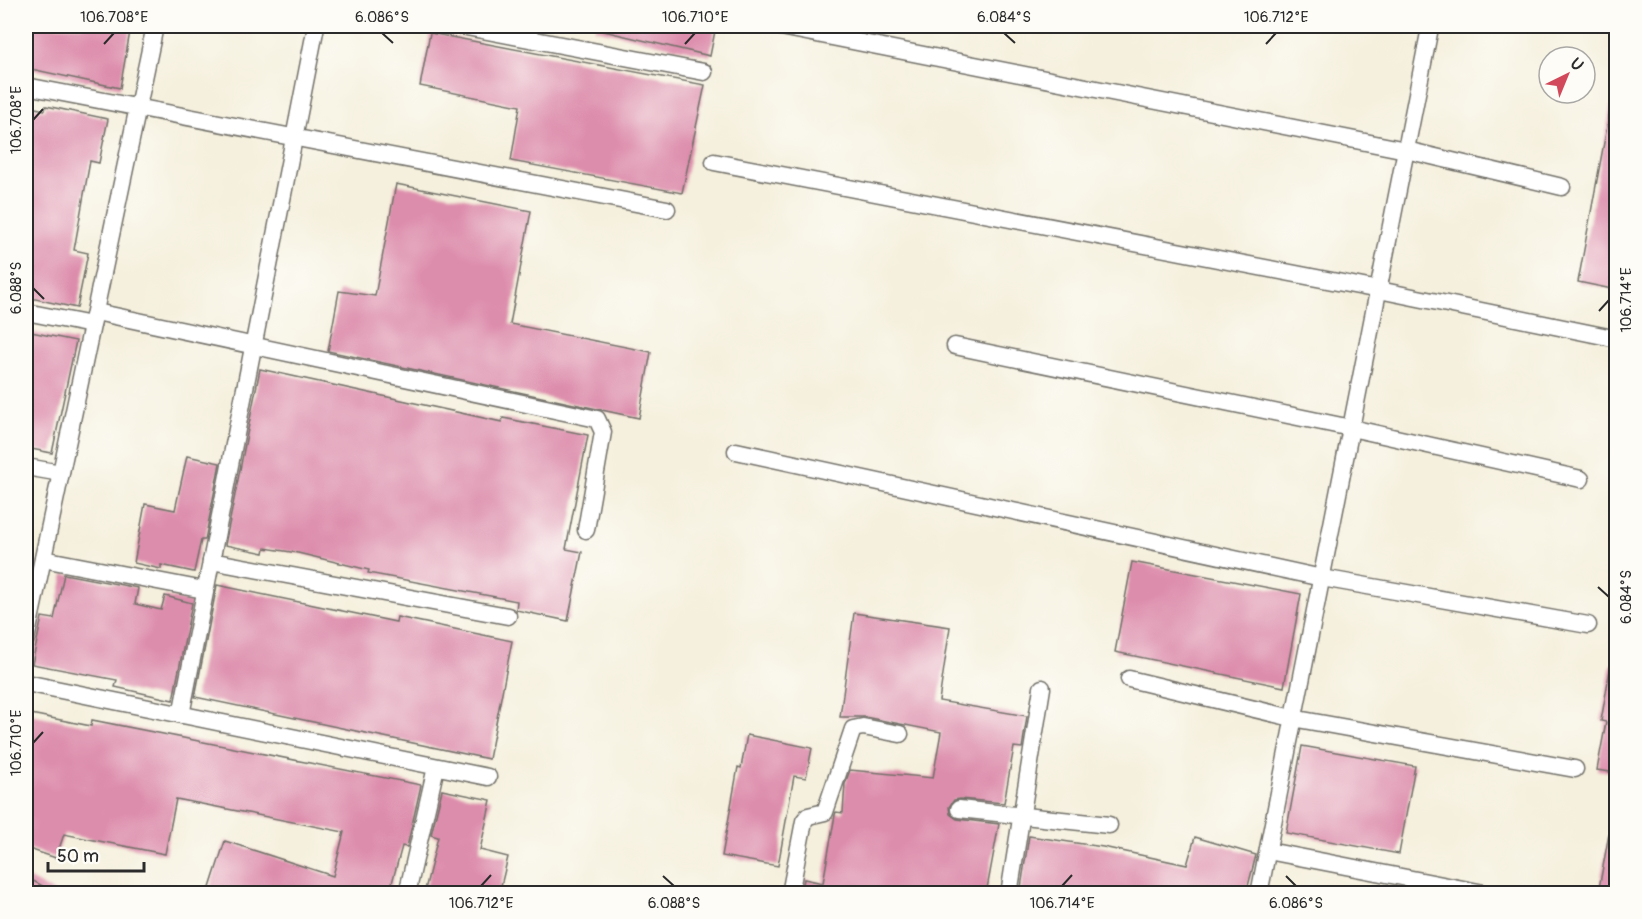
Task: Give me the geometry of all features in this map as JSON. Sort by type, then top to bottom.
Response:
[{"type":"lane","points":[[26,639],[139,108],[154,26]]},
{"type":"lane","points":[[181,715],[316,26]]},
{"type":"lane","points":[[461,26],[704,72]]},
{"type":"lane","points":[[776,26],[1406,150],[1562,188]]},
{"type":"lane","points":[[1259,894],[1429,33]]},
{"type":"lane","points":[[26,86],[667,209]]},
{"type":"lane","points":[[714,162],[1379,290],[1608,337]]},
{"type":"lane","points":[[26,312],[94,318],[254,344],[597,419],[603,432],[586,530]]},
{"type":"lane","points":[[955,346],[1351,428],[1581,480]]},
{"type":"lane","points":[[736,451],[1322,578],[1588,625]]},
{"type":"lane","points":[[26,467],[61,473]]},
{"type":"lane","points":[[42,559],[204,590]]},
{"type":"lane","points":[[211,561],[508,616]]},
{"type":"lane","points":[[1129,679],[1292,718],[1575,770]]},
{"type":"lane","points":[[26,683],[488,777]]},
{"type":"lane","points":[[1010,894],[1042,688]]},
{"type":"lane","points":[[790,894],[804,821],[808,816],[825,812],[853,729],[863,727],[900,734]]},
{"type":"lane","points":[[408,894],[436,767]]},
{"type":"lane","points":[[959,809],[1109,825]]},
{"type":"lane","points":[[1268,851],[1489,894]]},
{"type":"building","points":[[26,26],[131,26],[120,88],[26,68]]},
{"type":"building","points":[[595,26],[716,26],[710,56],[595,29]]},
{"type":"building","points":[[430,33],[705,85],[682,193],[511,161],[520,106],[420,86]]},
{"type":"building","points":[[1611,105],[1617,105],[1617,290],[1578,282]]},
{"type":"building","points":[[26,106],[45,110],[46,106],[108,119],[99,163],[90,161],[74,250],[88,253],[77,308],[26,297]]},
{"type":"building","points":[[396,184],[531,211],[510,324],[651,352],[639,418],[328,351],[339,291],[375,296]]},
{"type":"building","points":[[26,331],[76,341],[52,453],[26,448]]},
{"type":"building","points":[[260,369],[502,422],[503,418],[588,435],[566,549],[582,552],[568,621],[516,610],[517,601],[368,573],[369,570],[298,553],[265,548],[264,553],[225,545]]},
{"type":"building","points":[[187,456],[220,463],[205,540],[201,540],[194,572],[161,565],[161,569],[134,563],[145,504],[175,510]]},
{"type":"building","points":[[1132,562],[1301,594],[1284,687],[1115,652]]},
{"type":"building","points":[[64,574],[138,588],[135,604],[161,610],[165,596],[192,603],[173,700],[115,687],[117,680],[32,664],[42,617],[54,619]]},
{"type":"building","points":[[217,585],[396,622],[397,617],[512,641],[489,759],[195,697]]},
{"type":"building","points":[[854,613],[950,627],[939,701],[1027,716],[1022,748],[1014,747],[1004,803],[960,799],[954,800],[949,807],[950,814],[957,819],[999,824],[986,894],[801,894],[804,879],[823,883],[835,815],[836,812],[843,813],[845,784],[850,770],[933,778],[941,732],[865,717],[840,717]]},
{"type":"building","points":[[1611,664],[1617,665],[1617,773],[1597,770],[1606,722],[1601,721]]},
{"type":"building","points":[[26,713],[91,726],[92,720],[421,785],[407,847],[402,846],[389,894],[208,894],[225,841],[333,876],[344,832],[176,799],[165,854],[64,834],[56,858],[26,848]]},
{"type":"building","points":[[747,735],[812,748],[806,778],[794,776],[778,866],[722,856],[738,767],[741,768]]},
{"type":"building","points":[[1302,746],[1415,766],[1399,854],[1286,833]]},
{"type":"building","points":[[442,790],[491,800],[480,850],[508,857],[499,894],[424,894],[438,837],[431,835]]},
{"type":"building","points":[[1611,823],[1617,823],[1617,894],[1598,894]]},
{"type":"building","points":[[1029,836],[1103,847],[1187,865],[1195,837],[1256,855],[1246,894],[1020,894]]},
{"type":"building","points":[[26,877],[57,894],[26,894]]}]
